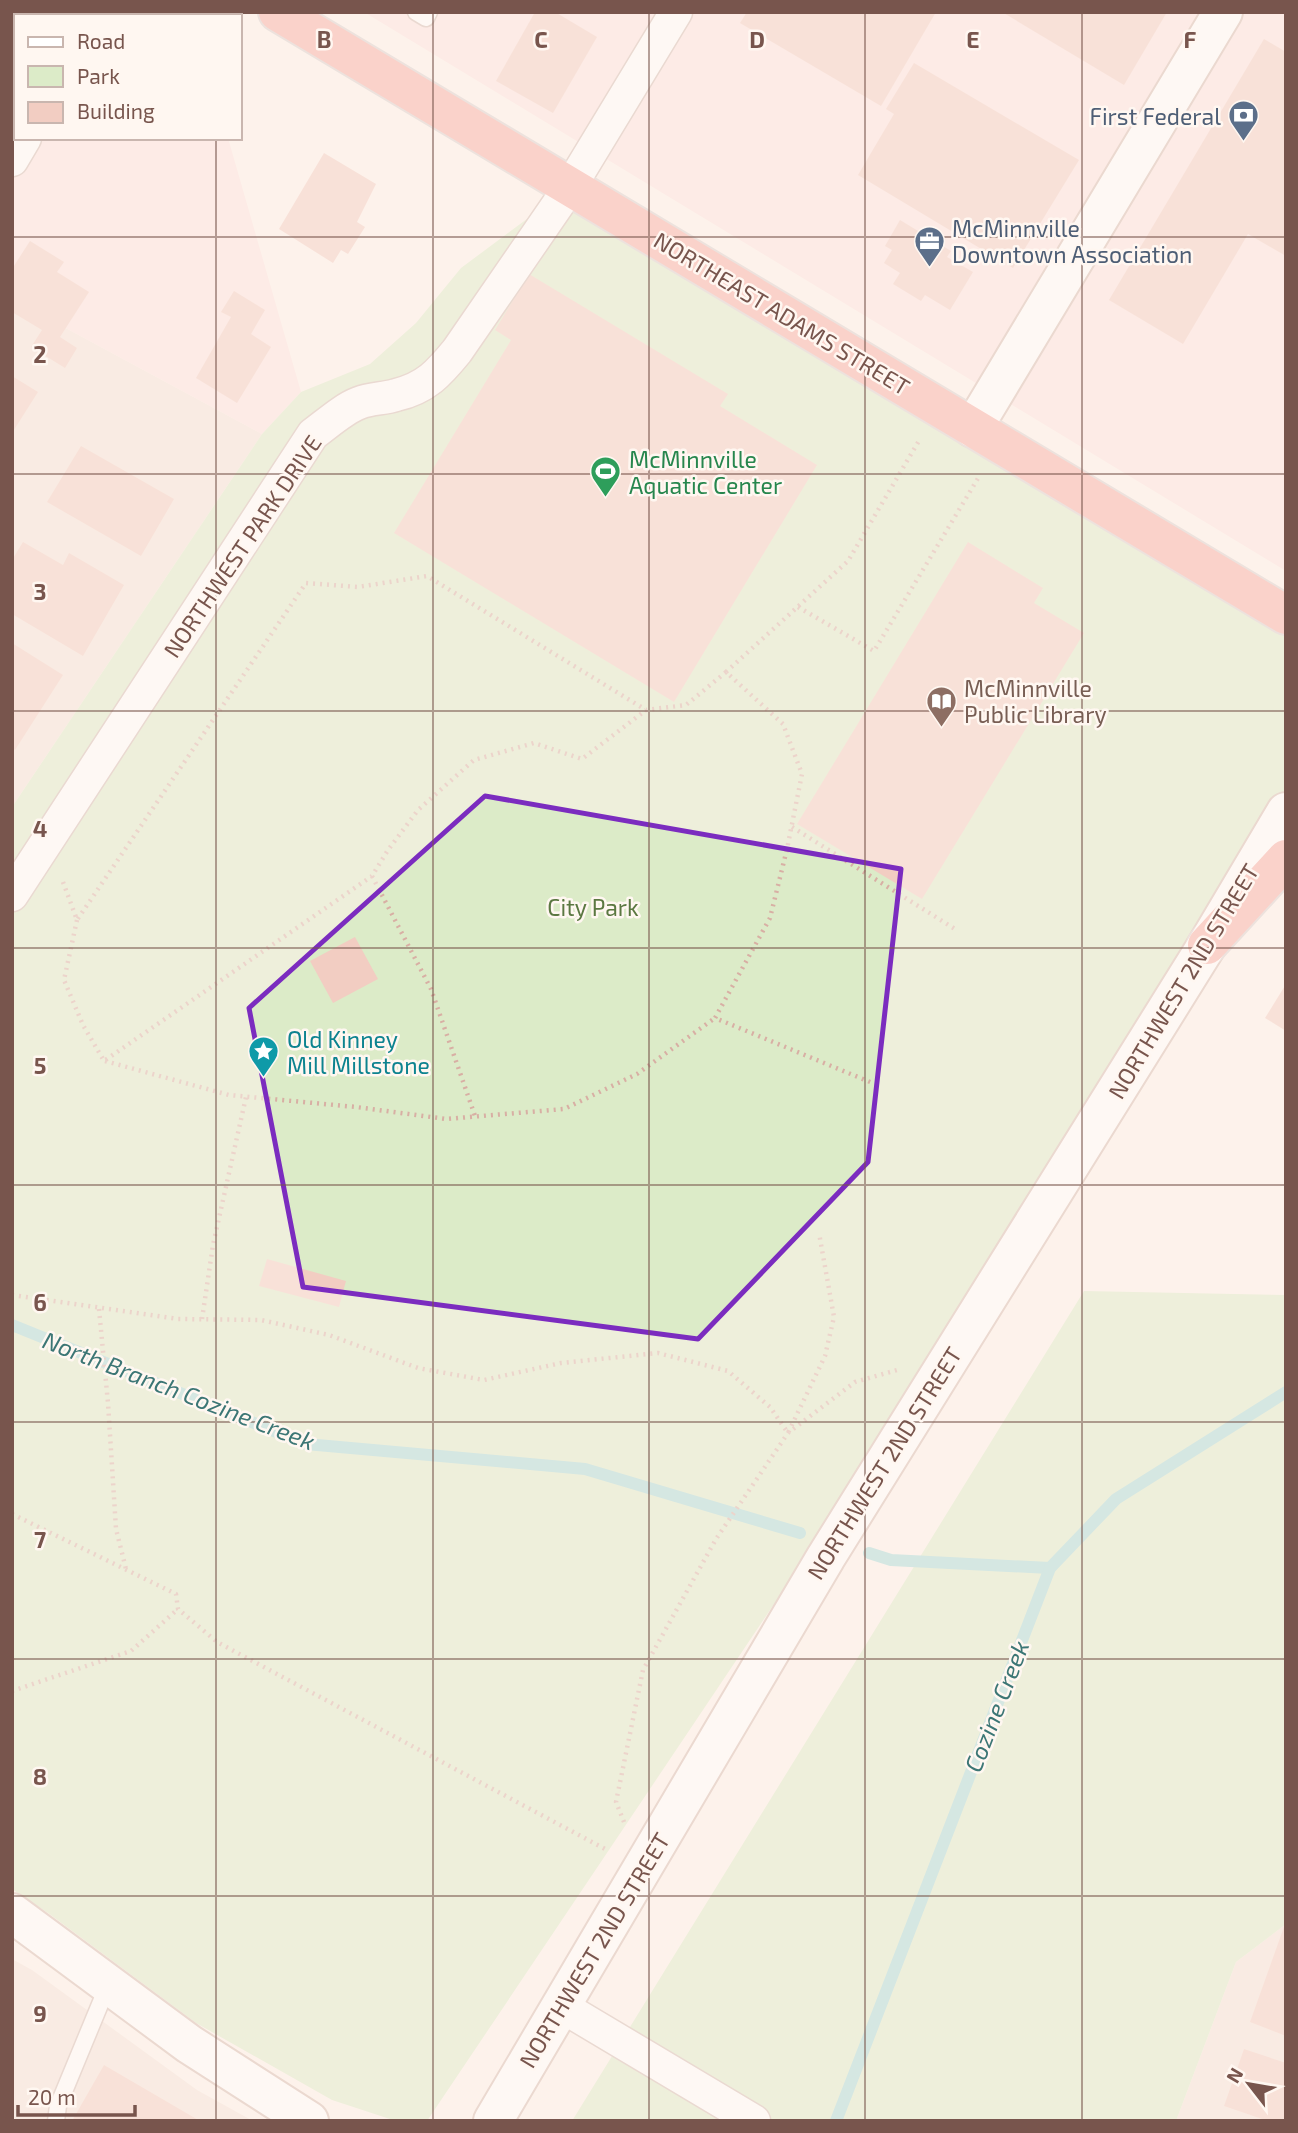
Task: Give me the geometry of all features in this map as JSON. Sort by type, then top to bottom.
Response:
[{"type":"highway","name":"NORTHEAST ADAMS STREET","points":[[278,12],[1286,615]]},
{"type":"highway","points":[[1207,945],[1286,859]]},
{"type":"main road","points":[[986,435],[1223,12]]},
{"type":"main road","name":"NORTHWEST 2ND STREET","points":[[493,2121],[819,1569],[1207,945],[1286,812]]},
{"type":"main road","points":[[12,1913],[189,2044],[309,2121]]},
{"type":"street","name":"NORTHWEST PARK DRIVE","points":[[12,895],[313,434],[355,404],[374,398],[396,396],[423,387],[440,372],[570,187],[676,12]]},
{"type":"street","points":[[12,160],[24,140]]},
{"type":"street","points":[[561,2006],[754,2121]]},
{"type":"lane","points":[[416,12],[426,18],[429,12]]},
{"type":"lane","points":[[56,2121],[58,2106],[109,1983]]},
{"type":"path","points":[[798,607],[874,651],[986,435]]},
{"type":"path","points":[[104,1061],[372,876],[418,810],[474,760],[534,743],[582,759],[646,710],[686,705],[848,561],[922,436]]},
{"type":"path","points":[[646,710],[426,576],[358,587],[306,583],[77,920],[64,980],[83,1025],[104,1061],[229,1095],[446,1119],[564,1110],[637,1074],[715,1018],[770,918],[792,827],[802,774],[783,724],[726,672]]},
{"type":"path","points":[[792,827],[955,929]]},
{"type":"path","points":[[45,845],[77,920]]},
{"type":"path","points":[[372,876],[430,989],[475,1116]]},
{"type":"path","points":[[715,1018],[875,1084]]},
{"type":"path","points":[[202,1319],[213,1245],[246,1097]]},
{"type":"path","points":[[642,1868],[616,1802],[643,1670],[716,1539],[788,1433],[825,1356],[834,1317],[820,1233]]},
{"type":"path","points":[[12,1295],[178,1319],[261,1320],[328,1335],[418,1368],[484,1380],[561,1363],[657,1353],[728,1371],[771,1406],[788,1433]]},
{"type":"path","points":[[99,1309],[116,1529],[127,1570]]},
{"type":"path","points":[[788,1433],[855,1382],[952,1354]]},
{"type":"path","points":[[12,1514],[176,1594],[178,1609],[216,1642],[642,1868]]},
{"type":"path","points":[[12,1691],[131,1651],[178,1609]]},
{"type":"highlighted area","points":[[485,796],[901,869],[868,1162],[698,1339],[303,1287],[249,1008]]},
{"type":"shaded area","points":[[12,12],[192,12],[14,14],[14,140],[229,140],[301,392],[262,434],[12,299]]},
{"type":"shaded area","points":[[364,12],[1286,12],[1286,571]]},
{"type":"shaded area","points":[[12,299],[262,434],[12,807]]},
{"type":"shaded area","points":[[1286,1924],[1286,2121],[1176,2121],[1236,1962]]},
{"type":"shaded area","points":[[12,1959],[32,1970],[197,2090],[253,2121],[12,2121]]},
{"type":"green space","name":"City Park","points":[[570,187],[1286,614],[1286,809],[1085,1141],[427,2121],[396,2121],[332,2100],[196,2023],[12,1889],[12,807],[262,434],[301,392],[370,364],[416,323],[461,268]]},
{"type":"green space","points":[[1084,1291],[1286,1295],[1286,1924],[1236,1962],[1176,2121],[572,2121]]},
{"type":"building","points":[[12,12],[36,12],[14,14],[12,53]]},
{"type":"building","points":[[535,12],[555,12],[597,37],[553,113],[496,81]]},
{"type":"building","points":[[747,12],[936,12],[881,106],[740,23]]},
{"type":"building","points":[[1002,12],[1167,12],[1124,85]]},
{"type":"building","name":"First Federal","points":[[1264,39],[1286,52],[1286,256],[1248,234],[1183,344],[1109,300]]},
{"type":"building","points":[[914,63],[1079,160],[1013,268],[858,175],[894,114],[886,109]]},
{"type":"building","points":[[324,153],[376,184],[357,222],[365,227],[348,254],[341,250],[333,263],[279,229]]},
{"type":"building","name":"McMinnville Downtown Association","points":[[900,220],[951,251],[947,257],[973,272],[950,310],[925,295],[921,301],[893,284],[900,273],[884,263],[892,250],[885,246]]},
{"type":"building","points":[[30,241],[64,262],[57,272],[89,292],[60,337],[77,348],[65,368],[31,347],[42,330],[12,312],[12,269]]},
{"type":"building","name":"McMinnville Aquatic Center","points":[[529,274],[728,394],[720,406],[817,465],[674,702],[394,533],[511,340],[495,330]]},
{"type":"building","points":[[234,291],[265,310],[251,334],[271,347],[237,403],[196,378],[231,317],[221,312]]},
{"type":"building","points":[[12,376],[38,392],[12,433]]},
{"type":"building","points":[[81,446],[174,499],[141,556],[47,502]]},
{"type":"building","points":[[23,542],[63,565],[69,553],[124,585],[83,656],[12,614],[12,560]]},
{"type":"building","name":"McMinnville Public Library","points":[[968,542],[1043,588],[1034,603],[1084,633],[922,899],[797,824]]},
{"type":"building","points":[[12,643],[63,675],[15,750],[12,748]]},
{"type":"building","points":[[355,937],[378,979],[333,1003],[310,961]]},
{"type":"building","points":[[1286,984],[1286,1031],[1265,1018]]},
{"type":"building","points":[[267,1259],[346,1281],[339,1307],[259,1286]]},
{"type":"building","points":[[1286,1924],[1286,2036],[1250,2022]]},
{"type":"building","points":[[1244,2049],[1286,2063],[1286,2121],[1268,2121],[1224,2106]]},
{"type":"building","points":[[104,2065],[200,2121],[72,2121]]},
{"type":"waterway","name":"North Branch Cozine Creek","points":[[12,1325],[306,1444],[585,1469],[800,1533]]},
{"type":"waterway","name":"Cozine Creek","points":[[836,2121],[1050,1568],[1116,1499],[1286,1392]]},
{"type":"waterway","name":"North Branch Cozine Creek","points":[[869,1553],[891,1560],[1050,1568]]},
{"type":"place","name":"First Federal","points":[[1244,143]]},
{"type":"place","name":"McMinnville Downtown Association","points":[[929,268]]},
{"type":"place","name":"McMinnville Aquatic Center","points":[[606,499]]},
{"type":"place","name":"McMinnville Public Library","points":[[941,728]]},
{"type":"place","name":"Old Kinney Mill Millstone","points":[[264,1079]]}]
